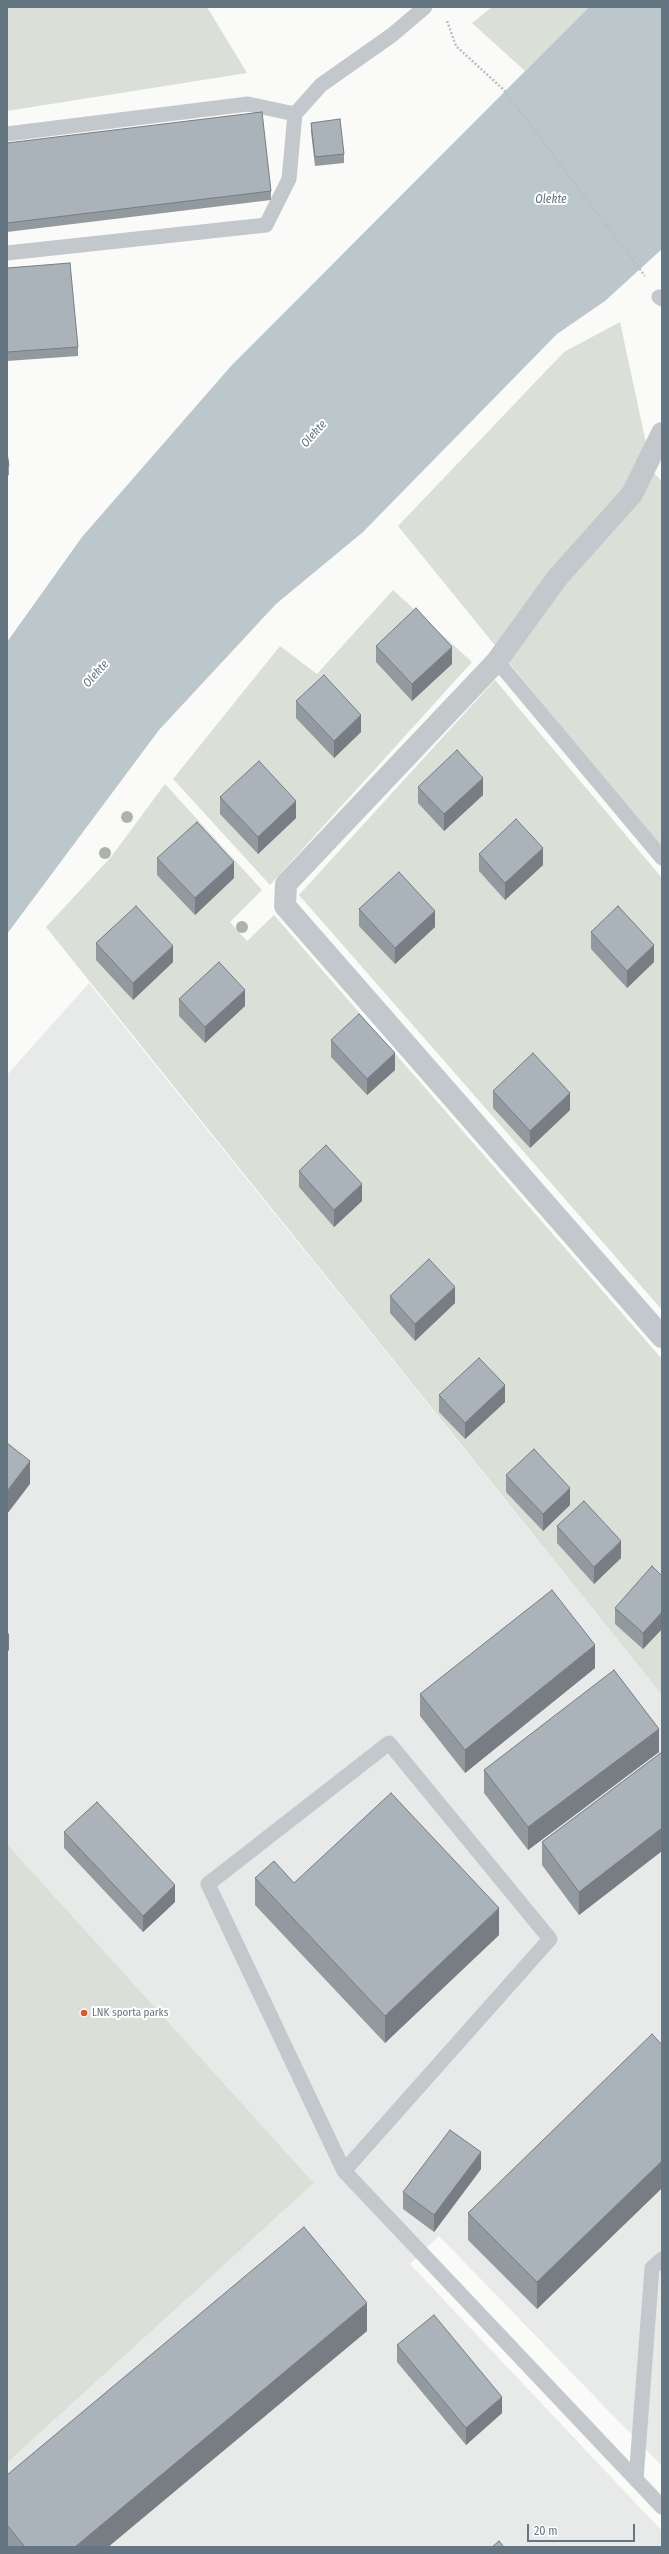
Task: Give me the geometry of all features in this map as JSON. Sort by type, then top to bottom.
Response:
[{"type":"street","points":[[662,433],[632,494],[557,578],[498,661],[286,884],[285,906],[662,1337]]},
{"type":"lane","points":[[7,253],[266,225],[289,180],[295,114],[321,85],[392,35],[425,7]]},
{"type":"lane","points":[[7,134],[248,104],[295,114]]},
{"type":"lane","points":[[498,661],[662,858]]},
{"type":"lane","points":[[344,2171],[550,1939],[389,1743],[208,1884],[344,2171],[662,2507]]},
{"type":"lane","points":[[636,2480],[652,2268],[662,2259]]},
{"type":"path","points":[[445,14],[456,46],[504,90],[642,272]]},
{"type":"shaded area","points":[[7,7],[207,7],[247,73],[7,111]]},
{"type":"shaded area","points":[[492,7],[589,7],[525,71],[472,23]]},
{"type":"shaded area","points":[[620,322],[652,471],[662,481],[662,851],[398,526],[564,352]]},
{"type":"shaded area","points":[[393,590],[472,662],[270,885],[173,779],[280,646],[317,674]]},
{"type":"shaded area","points":[[495,680],[662,878],[662,1310],[299,895]]},
{"type":"shaded area","points":[[165,784],[262,890],[230,922],[247,941],[274,915],[662,1359],[662,1695],[46,927],[111,857]]},
{"type":"shaded area","points":[[89,983],[662,1695],[662,2466],[439,2236],[410,2264],[662,2531],[662,2547],[7,2547],[7,2463],[314,2183],[7,1844],[7,1075]]},
{"type":"shaded area","name":"LNK sporta parks","points":[[7,1844],[314,2183],[7,2463]]},
{"type":"water","name":"Olekte","points":[[589,7],[662,7],[662,249],[605,301],[557,334],[363,532],[276,604],[159,730],[7,934],[7,642],[82,537],[231,366]]},
{"type":"building","points":[[262,112],[271,191],[7,223],[7,143]]},
{"type":"building","points":[[340,119],[344,154],[315,157],[311,123]]},
{"type":"building","points":[[70,263],[78,347],[7,352],[7,268]]},
{"type":"building","points":[[7,452],[9,466],[7,467]]},
{"type":"building","points":[[416,608],[452,647],[412,684],[376,646]]},
{"type":"building","points":[[324,675],[361,715],[334,741],[296,701]]},
{"type":"building","points":[[457,750],[483,778],[444,814],[418,787]]},
{"type":"building","points":[[259,761],[296,801],[258,837],[220,797]]},
{"type":"building","points":[[516,819],[543,848],[505,883],[479,854]]},
{"type":"building","points":[[197,822],[234,862],[195,898],[157,858]]},
{"type":"building","points":[[399,872],[435,911],[395,948],[359,909]]},
{"type":"building","points":[[136,906],[173,946],[133,983],[96,943]]},
{"type":"building","points":[[618,906],[654,945],[627,971],[591,932]]},
{"type":"building","points":[[219,962],[245,990],[205,1027],[179,999]]},
{"type":"building","points":[[359,1014],[395,1053],[367,1079],[331,1040]]},
{"type":"building","points":[[533,1053],[570,1093],[530,1131],[493,1091]]},
{"type":"building","points":[[326,1145],[362,1184],[334,1210],[299,1171]]},
{"type":"building","points":[[429,1259],[455,1287],[415,1324],[390,1296]]},
{"type":"building","points":[[479,1358],[505,1385],[465,1423],[439,1395]]},
{"type":"building","points":[[7,1443],[30,1461],[7,1491]]},
{"type":"building","points":[[534,1449],[570,1488],[543,1514],[506,1475]]},
{"type":"building","points":[[584,1501],[621,1541],[594,1567],[557,1526]]},
{"type":"building","points":[[652,1566],[662,1576],[662,1612],[643,1633],[615,1608]]},
{"type":"building","points":[[552,1590],[595,1645],[465,1750],[420,1694]]},
{"type":"building","points":[[614,1670],[659,1729],[528,1827],[484,1770]]},
{"type":"building","points":[[662,1752],[662,1828],[579,1892],[542,1842]]},
{"type":"building","points":[[391,1793],[499,1908],[385,2016],[255,1878],[274,1861],[294,1883]]},
{"type":"building","points":[[97,1802],[175,1885],[143,1916],[64,1832]]},
{"type":"building","points":[[652,2034],[662,2045],[662,2161],[537,2282],[468,2213]]},
{"type":"building","points":[[450,2130],[481,2152],[434,2215],[403,2192]]},
{"type":"building","points":[[304,2227],[367,2303],[75,2547],[25,2547],[7,2525],[7,2475]]},
{"type":"building","points":[[434,2315],[502,2397],[466,2428],[397,2345]]},
{"type":"building","points":[[499,2541],[504,2547],[492,2547]]},
{"type":"place","name":"LNK sporta parks","points":[[84,2013]]}]
